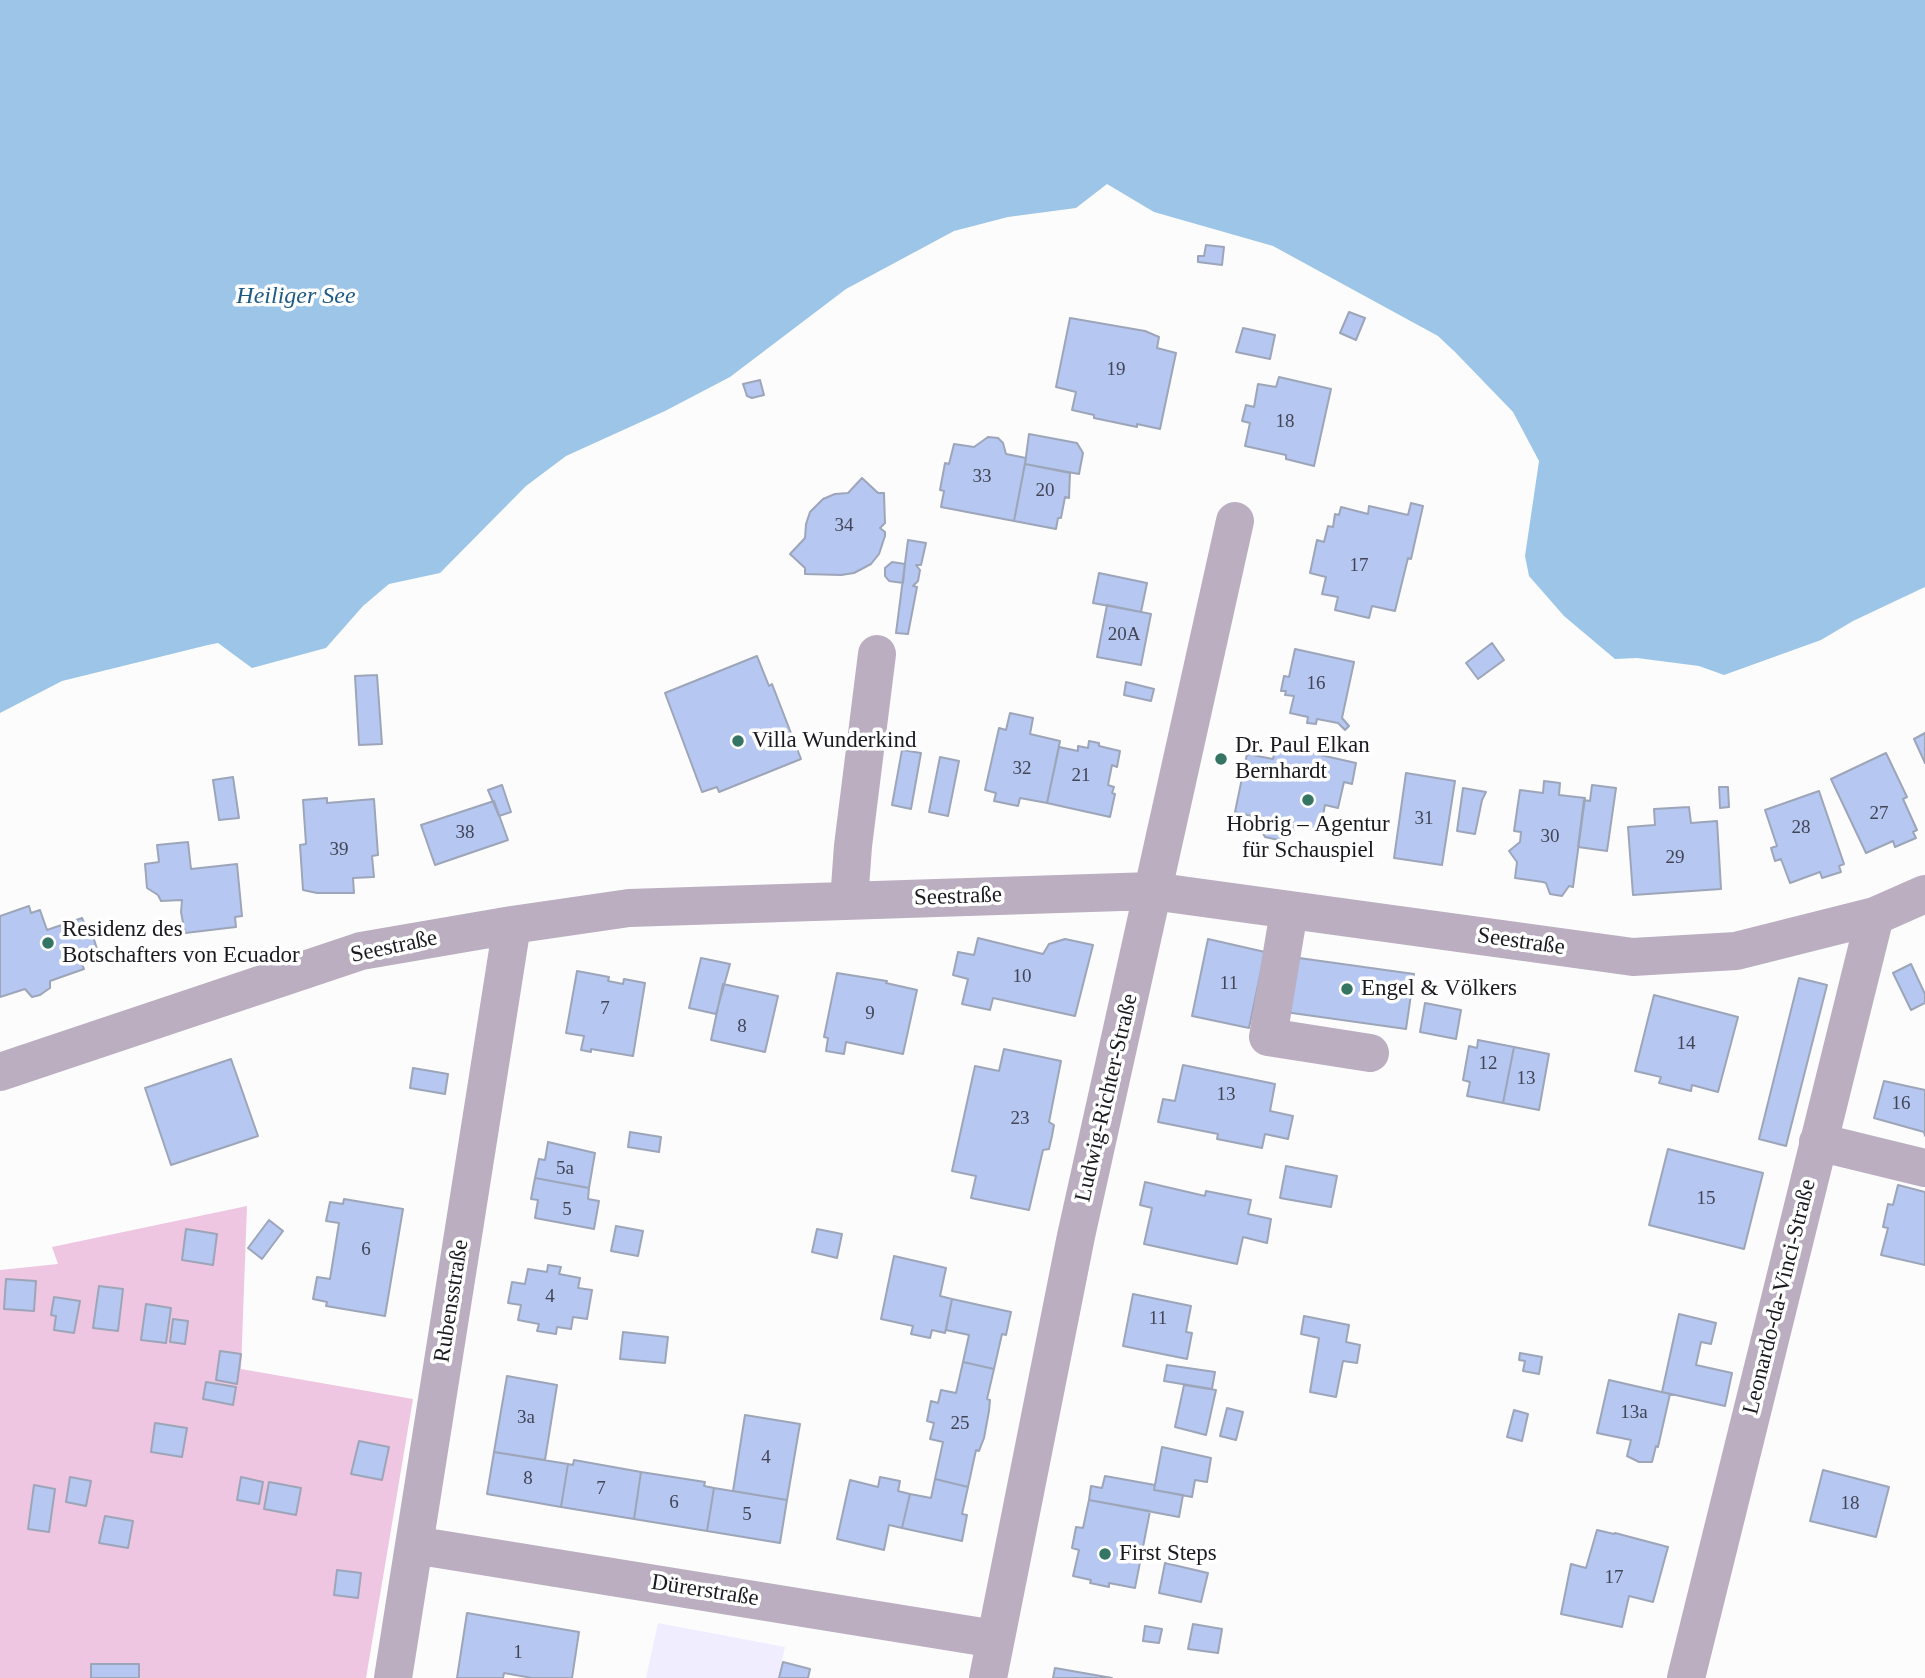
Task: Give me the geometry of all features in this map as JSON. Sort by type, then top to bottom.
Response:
[{"type":"street","name":"Ludwig-Richter-Straße","points":[[988,1678],[1076,1236],[1235,521]]},
{"type":"street","points":[[849,901],[853,846],[877,654]]},
{"type":"street","name":"Seestraße","points":[[0,1072],[361,951],[629,908],[1152,891],[1633,957],[1736,951],[1875,916],[1925,894]]},
{"type":"street","points":[[1289,911],[1268,1037],[1370,1053]]},
{"type":"street","name":"Leonardo-da-Vinci-Straße","points":[[1686,1678],[1875,916]]},
{"type":"street","name":"Rubensstraße","points":[[393,1678],[512,925]]},
{"type":"street","points":[[1818,1142],[1925,1168]]},
{"type":"street","name":"Dürerstraße","points":[[414,1545],[995,1639]]},
{"type":"shaded area","points":[[247,1206],[241,1369],[413,1399],[366,1678],[0,1678],[0,1270],[58,1264],[52,1247]]},
{"type":"shaded area","points":[[658,1623],[785,1647],[778,1678],[646,1678]]},
{"type":"water","name":"Heiliger See","points":[[0,0],[1925,0],[1925,587],[1853,621],[1821,640],[1724,675],[1699,666],[1637,658],[1615,659],[1564,616],[1529,576],[1525,556],[1539,461],[1513,412],[1438,336],[1273,246],[1154,212],[1107,184],[1076,208],[1008,217],[954,231],[846,289],[730,377],[665,411],[566,456],[526,486],[440,573],[389,584],[363,606],[326,648],[252,668],[218,643],[62,681],[0,713]]},
{"type":"building","points":[[1206,245],[1224,247],[1222,265],[1198,262],[1198,256],[1204,256]]},
{"type":"building","points":[[1349,312],[1365,318],[1356,340],[1340,333]]},
{"type":"building","points":[[1070,318],[1145,331],[1159,337],[1157,348],[1176,353],[1160,429],[1094,418],[1094,415],[1072,410],[1076,392],[1056,387]]},
{"type":"building","points":[[1243,328],[1275,335],[1270,359],[1236,352]]},
{"type":"building","points":[[1279,377],[1331,389],[1314,466],[1286,459],[1286,455],[1245,446],[1250,423],[1242,421],[1246,405],[1254,407],[1258,384],[1276,387]]},
{"type":"building","points":[[760,380],[764,395],[752,398],[747,396],[743,384]]},
{"type":"building","points":[[1029,434],[1077,443],[1083,453],[1079,474],[1025,464]]},
{"type":"building","points":[[988,437],[998,438],[1003,443],[1006,454],[1026,458],[1014,521],[941,507],[944,491],[940,490],[945,463],[949,464],[954,444],[974,447]]},
{"type":"building","points":[[1025,464],[1070,473],[1069,498],[1065,497],[1056,529],[1014,521]]},
{"type":"building","points":[[862,478],[878,493],[884,493],[885,523],[880,528],[885,532],[885,536],[879,554],[871,564],[854,573],[805,574],[805,568],[790,554],[805,538],[810,512],[823,499],[848,493]]},
{"type":"building","points":[[1411,503],[1423,506],[1395,611],[1372,606],[1369,618],[1335,610],[1338,597],[1322,594],[1326,577],[1310,573],[1317,540],[1324,542],[1328,526],[1333,527],[1335,514],[1339,515],[1341,507],[1368,514],[1369,506],[1408,515]]},
{"type":"building","points":[[908,540],[926,543],[921,565],[916,565],[920,570],[918,581],[913,586],[917,587],[908,634],[896,633]]},
{"type":"building","points":[[892,562],[905,564],[903,583],[889,581],[885,576],[885,568]]},
{"type":"building","points":[[1099,573],[1147,583],[1141,612],[1093,603]]},
{"type":"building","points":[[1107,605],[1151,614],[1141,665],[1097,657]]},
{"type":"building","points":[[1492,643],[1504,660],[1478,679],[1466,663]]},
{"type":"building","points":[[1295,649],[1354,662],[1342,718],[1349,726],[1345,730],[1338,723],[1317,719],[1316,724],[1307,723],[1308,717],[1290,713],[1294,696],[1285,695],[1286,691],[1281,691],[1284,676],[1289,677]]},
{"type":"building","name":"Villa Wunderkind","points":[[757,656],[769,686],[772,684],[801,759],[719,792],[717,787],[702,792],[665,693]]},
{"type":"building","points":[[377,675],[382,744],[359,745],[355,676]]},
{"type":"building","points":[[1126,682],[1154,689],[1151,701],[1124,695]]},
{"type":"building","points":[[1010,713],[1033,718],[1030,734],[1060,741],[1047,803],[1020,798],[1018,806],[994,801],[996,793],[985,790],[999,728],[1006,730]]},
{"type":"building","points":[[1925,733],[1925,763],[1914,739]]},
{"type":"building","points":[[1089,741],[1120,751],[1117,767],[1112,765],[1108,785],[1114,787],[1112,793],[1115,794],[1110,817],[1047,803],[1059,747],[1078,751],[1078,746],[1088,748]]},
{"type":"building","points":[[1276,745],[1356,763],[1352,784],[1344,782],[1338,808],[1325,805],[1320,830],[1294,825],[1293,833],[1283,841],[1265,837],[1259,826],[1260,818],[1235,812],[1247,754],[1273,759]]},
{"type":"building","points":[[902,750],[921,753],[911,809],[892,805]]},
{"type":"building","points":[[1886,753],[1907,797],[1903,799],[1917,830],[1913,832],[1916,838],[1895,847],[1893,841],[1866,853],[1831,779]]},
{"type":"building","points":[[940,757],[959,761],[948,816],[929,812]]},
{"type":"building","points":[[1406,773],[1455,781],[1442,865],[1394,858]]},
{"type":"building","points":[[233,777],[239,818],[219,820],[213,780]]},
{"type":"building","points":[[1544,781],[1560,783],[1559,795],[1585,798],[1573,887],[1569,886],[1562,896],[1550,894],[1546,883],[1515,878],[1517,862],[1509,851],[1520,842],[1521,832],[1514,831],[1520,790],[1543,793]]},
{"type":"building","points":[[502,785],[511,812],[499,816],[488,790]]},
{"type":"building","points":[[1592,785],[1616,788],[1607,851],[1578,847],[1584,800],[1590,801]]},
{"type":"building","points":[[1719,787],[1728,787],[1729,807],[1720,808]]},
{"type":"building","points":[[1463,788],[1486,792],[1475,834],[1457,831]]},
{"type":"building","points":[[1819,791],[1844,864],[1839,866],[1841,872],[1822,878],[1820,872],[1790,883],[1781,859],[1775,861],[1771,848],[1777,846],[1765,810]]},
{"type":"building","points":[[327,798],[327,803],[374,799],[378,855],[372,856],[374,877],[353,878],[354,893],[317,893],[303,890],[300,845],[306,844],[303,800]]},
{"type":"building","points":[[494,801],[508,840],[435,865],[421,825]]},
{"type":"building","points":[[1689,807],[1691,823],[1717,821],[1721,889],[1633,895],[1628,827],[1655,825],[1654,809]]},
{"type":"building","points":[[188,842],[191,869],[237,864],[242,916],[235,917],[236,927],[185,933],[182,900],[161,901],[158,895],[147,888],[145,864],[159,862],[157,845]]},
{"type":"building","name":"Residenz des Botschafters von Ecuador","points":[[29,906],[31,913],[40,910],[47,930],[82,918],[85,925],[89,924],[99,955],[81,962],[84,969],[50,981],[50,988],[40,995],[32,997],[25,989],[0,997],[0,916]]},
{"type":"building","points":[[978,938],[1043,954],[1049,944],[1065,939],[1093,945],[1075,1016],[993,998],[990,1010],[962,1004],[968,979],[953,975],[958,952],[974,955]]},
{"type":"building","points":[[1208,939],[1265,952],[1249,1028],[1192,1016]]},
{"type":"building","points":[[1292,957],[1414,974],[1406,1029],[1285,1012]]},
{"type":"building","points":[[701,958],[730,964],[716,1014],[689,1008]]},
{"type":"building","points":[[1911,964],[1925,994],[1925,1003],[1911,1010],[1893,973]]},
{"type":"building","points":[[577,971],[609,977],[608,981],[623,984],[624,979],[645,983],[633,1056],[591,1049],[591,1052],[581,1050],[584,1036],[566,1033]]},
{"type":"building","points":[[837,973],[887,981],[886,983],[917,990],[903,1054],[846,1042],[844,1054],[826,1051],[828,1038],[824,1037]]},
{"type":"building","points":[[1799,978],[1827,985],[1786,1146],[1759,1139]]},
{"type":"building","points":[[723,984],[778,996],[765,1052],[711,1040]]},
{"type":"building","points":[[1654,995],[1738,1017],[1718,1092],[1692,1085],[1691,1091],[1659,1083],[1661,1077],[1635,1071]]},
{"type":"building","points":[[1425,1003],[1461,1010],[1456,1039],[1420,1032]]},
{"type":"building","points":[[1478,1040],[1514,1047],[1503,1103],[1467,1096],[1470,1082],[1463,1080],[1469,1046],[1477,1048]]},
{"type":"building","points":[[1514,1047],[1549,1054],[1539,1110],[1503,1103]]},
{"type":"building","points":[[1004,1049],[1061,1061],[1049,1122],[1054,1125],[1052,1136],[1049,1149],[1043,1150],[1029,1210],[971,1198],[976,1176],[952,1171],[975,1066],[999,1071]]},
{"type":"building","points":[[231,1059],[258,1136],[171,1165],[145,1088]]},
{"type":"building","points":[[1183,1065],[1275,1084],[1270,1111],[1293,1116],[1288,1139],[1265,1134],[1262,1148],[1217,1139],[1218,1134],[1158,1122],[1163,1099],[1175,1101]]},
{"type":"building","points":[[413,1068],[448,1074],[445,1094],[410,1088]]},
{"type":"building","points":[[1884,1081],[1925,1090],[1925,1136],[1924,1132],[1874,1118]]},
{"type":"building","points":[[630,1132],[661,1137],[659,1152],[628,1147]]},
{"type":"building","points":[[548,1142],[595,1153],[589,1188],[535,1178],[539,1159],[545,1160]]},
{"type":"building","points":[[1668,1149],[1763,1173],[1744,1249],[1649,1225]]},
{"type":"building","points":[[1286,1166],[1337,1176],[1331,1207],[1280,1198]]},
{"type":"building","points":[[535,1178],[589,1188],[588,1199],[599,1201],[594,1229],[535,1218],[538,1200],[531,1199]]},
{"type":"building","points":[[1145,1182],[1205,1196],[1206,1191],[1251,1200],[1248,1214],[1271,1219],[1267,1243],[1243,1237],[1237,1264],[1144,1244],[1152,1208],[1140,1205]]},
{"type":"building","points":[[1898,1185],[1925,1192],[1925,1265],[1881,1255],[1888,1228],[1883,1227],[1888,1204],[1893,1205]]},
{"type":"building","points":[[344,1199],[403,1209],[385,1316],[326,1306],[327,1302],[313,1299],[317,1277],[330,1279],[339,1223],[326,1221],[330,1202],[343,1204]]},
{"type":"building","points":[[269,1220],[283,1231],[262,1259],[248,1248]]},
{"type":"building","points":[[616,1226],[643,1231],[638,1256],[611,1251]]},
{"type":"building","points":[[186,1229],[217,1234],[213,1265],[182,1260]]},
{"type":"building","points":[[817,1229],[842,1234],[837,1258],[812,1252]]},
{"type":"building","points":[[894,1256],[946,1268],[940,1296],[952,1299],[945,1333],[932,1330],[930,1338],[911,1334],[913,1326],[881,1319]]},
{"type":"building","points":[[548,1265],[561,1267],[559,1274],[580,1278],[578,1288],[592,1290],[587,1319],[573,1317],[571,1329],[557,1327],[556,1334],[537,1331],[539,1324],[518,1320],[521,1305],[508,1303],[512,1282],[525,1284],[528,1269],[547,1272]]},
{"type":"building","points":[[6,1279],[36,1281],[34,1311],[4,1309]]},
{"type":"building","points":[[99,1286],[123,1289],[118,1331],[93,1328]]},
{"type":"building","points":[[1133,1294],[1191,1306],[1186,1332],[1192,1333],[1187,1359],[1123,1346]]},
{"type":"building","points":[[54,1297],[80,1301],[74,1333],[54,1330],[56,1316],[51,1315]]},
{"type":"building","points":[[952,1299],[1011,1312],[1006,1335],[1002,1334],[994,1369],[963,1362],[969,1335],[946,1330]]},
{"type":"building","points":[[146,1304],[171,1308],[166,1343],[141,1340]]},
{"type":"building","points":[[1679,1314],[1716,1323],[1711,1344],[1701,1342],[1696,1365],[1732,1373],[1725,1406],[1662,1392]]},
{"type":"building","points":[[1304,1316],[1349,1325],[1346,1342],[1360,1345],[1357,1363],[1343,1361],[1336,1397],[1310,1392],[1319,1338],[1301,1334]]},
{"type":"building","points":[[173,1319],[188,1321],[185,1344],[170,1342]]},
{"type":"building","points":[[623,1332],[668,1337],[665,1363],[620,1359]]},
{"type":"building","points":[[220,1351],[241,1354],[237,1384],[216,1380]]},
{"type":"building","points":[[1520,1353],[1542,1357],[1539,1374],[1523,1371],[1525,1361],[1519,1360]]},
{"type":"building","points":[[963,1362],[994,1369],[987,1399],[990,1400],[984,1438],[979,1451],[976,1450],[968,1487],[935,1479],[943,1442],[930,1439],[934,1423],[927,1421],[931,1401],[938,1403],[941,1390],[956,1393]]},
{"type":"building","points":[[1167,1365],[1215,1372],[1212,1389],[1164,1381]]},
{"type":"building","points":[[507,1376],[557,1385],[545,1460],[494,1452]]},
{"type":"building","points":[[1609,1380],[1670,1394],[1652,1462],[1639,1462],[1627,1456],[1631,1440],[1597,1433]]},
{"type":"building","points":[[206,1382],[236,1387],[233,1405],[203,1399]]},
{"type":"building","points":[[1184,1385],[1216,1390],[1206,1435],[1175,1427]]},
{"type":"building","points":[[1227,1408],[1243,1412],[1236,1440],[1220,1436]]},
{"type":"building","points":[[1514,1410],[1528,1414],[1522,1441],[1507,1437]]},
{"type":"building","points":[[745,1415],[800,1424],[787,1500],[733,1491]]},
{"type":"building","points":[[155,1423],[187,1428],[182,1457],[151,1452]]},
{"type":"building","points":[[359,1441],[389,1447],[382,1480],[351,1474]]},
{"type":"building","points":[[1162,1447],[1211,1458],[1207,1482],[1195,1480],[1192,1497],[1154,1490]]},
{"type":"building","points":[[494,1452],[568,1464],[561,1507],[487,1494]]},
{"type":"building","points":[[574,1460],[641,1472],[634,1519],[561,1507],[568,1464],[573,1465]]},
{"type":"building","points":[[1823,1470],[1889,1487],[1876,1537],[1810,1521]]},
{"type":"building","points":[[641,1472],[705,1482],[704,1486],[714,1488],[707,1531],[634,1519]]},
{"type":"building","points":[[1105,1476],[1155,1485],[1154,1490],[1183,1495],[1179,1517],[1089,1500],[1091,1486],[1102,1488]]},
{"type":"building","points":[[70,1477],[91,1481],[86,1506],[66,1502]]},
{"type":"building","points":[[241,1477],[263,1482],[259,1504],[237,1500]]},
{"type":"building","points":[[880,1477],[900,1481],[898,1491],[910,1494],[902,1528],[889,1525],[884,1550],[837,1539],[850,1480],[878,1487]]},
{"type":"building","points":[[935,1479],[968,1487],[962,1514],[967,1515],[962,1541],[902,1528],[910,1494],[931,1498]]},
{"type":"building","points":[[269,1482],[301,1488],[296,1515],[264,1509]]},
{"type":"building","points":[[34,1485],[55,1489],[49,1532],[28,1529]]},
{"type":"building","points":[[714,1488],[787,1500],[780,1543],[707,1531]]},
{"type":"building","points":[[1089,1500],[1150,1511],[1135,1588],[1109,1583],[1109,1587],[1073,1576],[1079,1550],[1072,1548],[1076,1527],[1083,1528]]},
{"type":"building","points":[[105,1516],[133,1521],[128,1548],[99,1543]]},
{"type":"building","points":[[1597,1530],[1668,1547],[1653,1602],[1629,1596],[1622,1627],[1561,1614],[1571,1564],[1586,1568]]},
{"type":"building","points":[[1165,1563],[1208,1573],[1201,1602],[1159,1593]]},
{"type":"building","points":[[337,1570],[361,1573],[358,1598],[334,1595]]},
{"type":"building","points":[[467,1613],[579,1632],[572,1678],[532,1678],[504,1673],[503,1678],[457,1678]]},
{"type":"building","points":[[1193,1624],[1222,1629],[1218,1653],[1188,1649]]},
{"type":"building","points":[[1145,1626],[1162,1629],[1159,1643],[1143,1641]]},
{"type":"building","points":[[783,1662],[810,1669],[808,1678],[779,1678]]},
{"type":"building","points":[[91,1664],[139,1664],[139,1678],[91,1678]]},
{"type":"building","points":[[1055,1668],[1112,1678],[1053,1678]]},
{"type":"place","name":"Villa Wunderkind","points":[[738,741]]},
{"type":"place","name":"Dr. Paul Elkan Bernhardt","points":[[1221,759]]},
{"type":"place","name":"Hobrig – Agentur für Schauspiel","points":[[1308,800]]},
{"type":"place","name":"Residenz des Botschafters von Ecuador","points":[[48,943]]},
{"type":"place","name":"Engel & Völkers","points":[[1347,989]]},
{"type":"place","name":"First Steps","points":[[1105,1554]]}]
